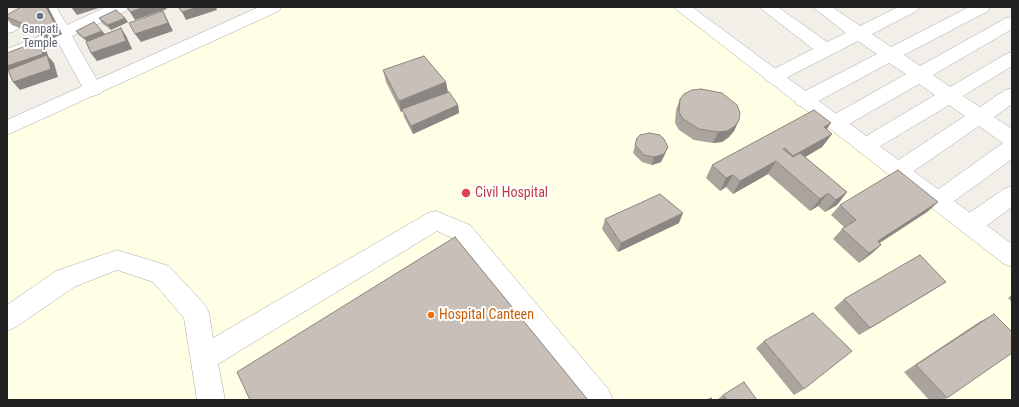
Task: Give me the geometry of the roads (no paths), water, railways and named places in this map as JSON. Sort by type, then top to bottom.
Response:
[{"type":"street","points":[[7,28],[40,7]]},
{"type":"street","points":[[48,7],[93,89]]},
{"type":"street","points":[[7,56],[62,34],[120,7]]},
{"type":"street","points":[[7,128],[273,7]]},
{"type":"street","points":[[681,7],[970,225],[1011,254]]},
{"type":"street","points":[[767,7],[826,50]]},
{"type":"street","points":[[821,7],[1012,139]]},
{"type":"street","points":[[773,77],[858,34],[918,15],[999,13]]},
{"type":"street","points":[[835,123],[968,47],[999,13]]},
{"type":"street","points":[[804,100],[889,55],[918,15]]},
{"type":"street","points":[[918,15],[968,47],[1007,66]]},
{"type":"street","points":[[865,146],[948,96],[1007,66]]},
{"type":"street","points":[[898,171],[1012,95]]},
{"type":"street","points":[[938,201],[1012,148]]},
{"type":"street","points":[[970,225],[1012,195]]},
{"type":"street","points":[[204,358],[436,220],[462,232],[599,400]]},
{"type":"street","points":[[7,319],[65,279],[117,260],[161,274],[196,313],[211,400]]},
{"type":"place","name":"Ganpati Temple","points":[[40,16]]},
{"type":"place","name":"Civil Hospital","points":[[466,193]]},
{"type":"place","name":"Hospital Canteen","points":[[431,315]]}]
